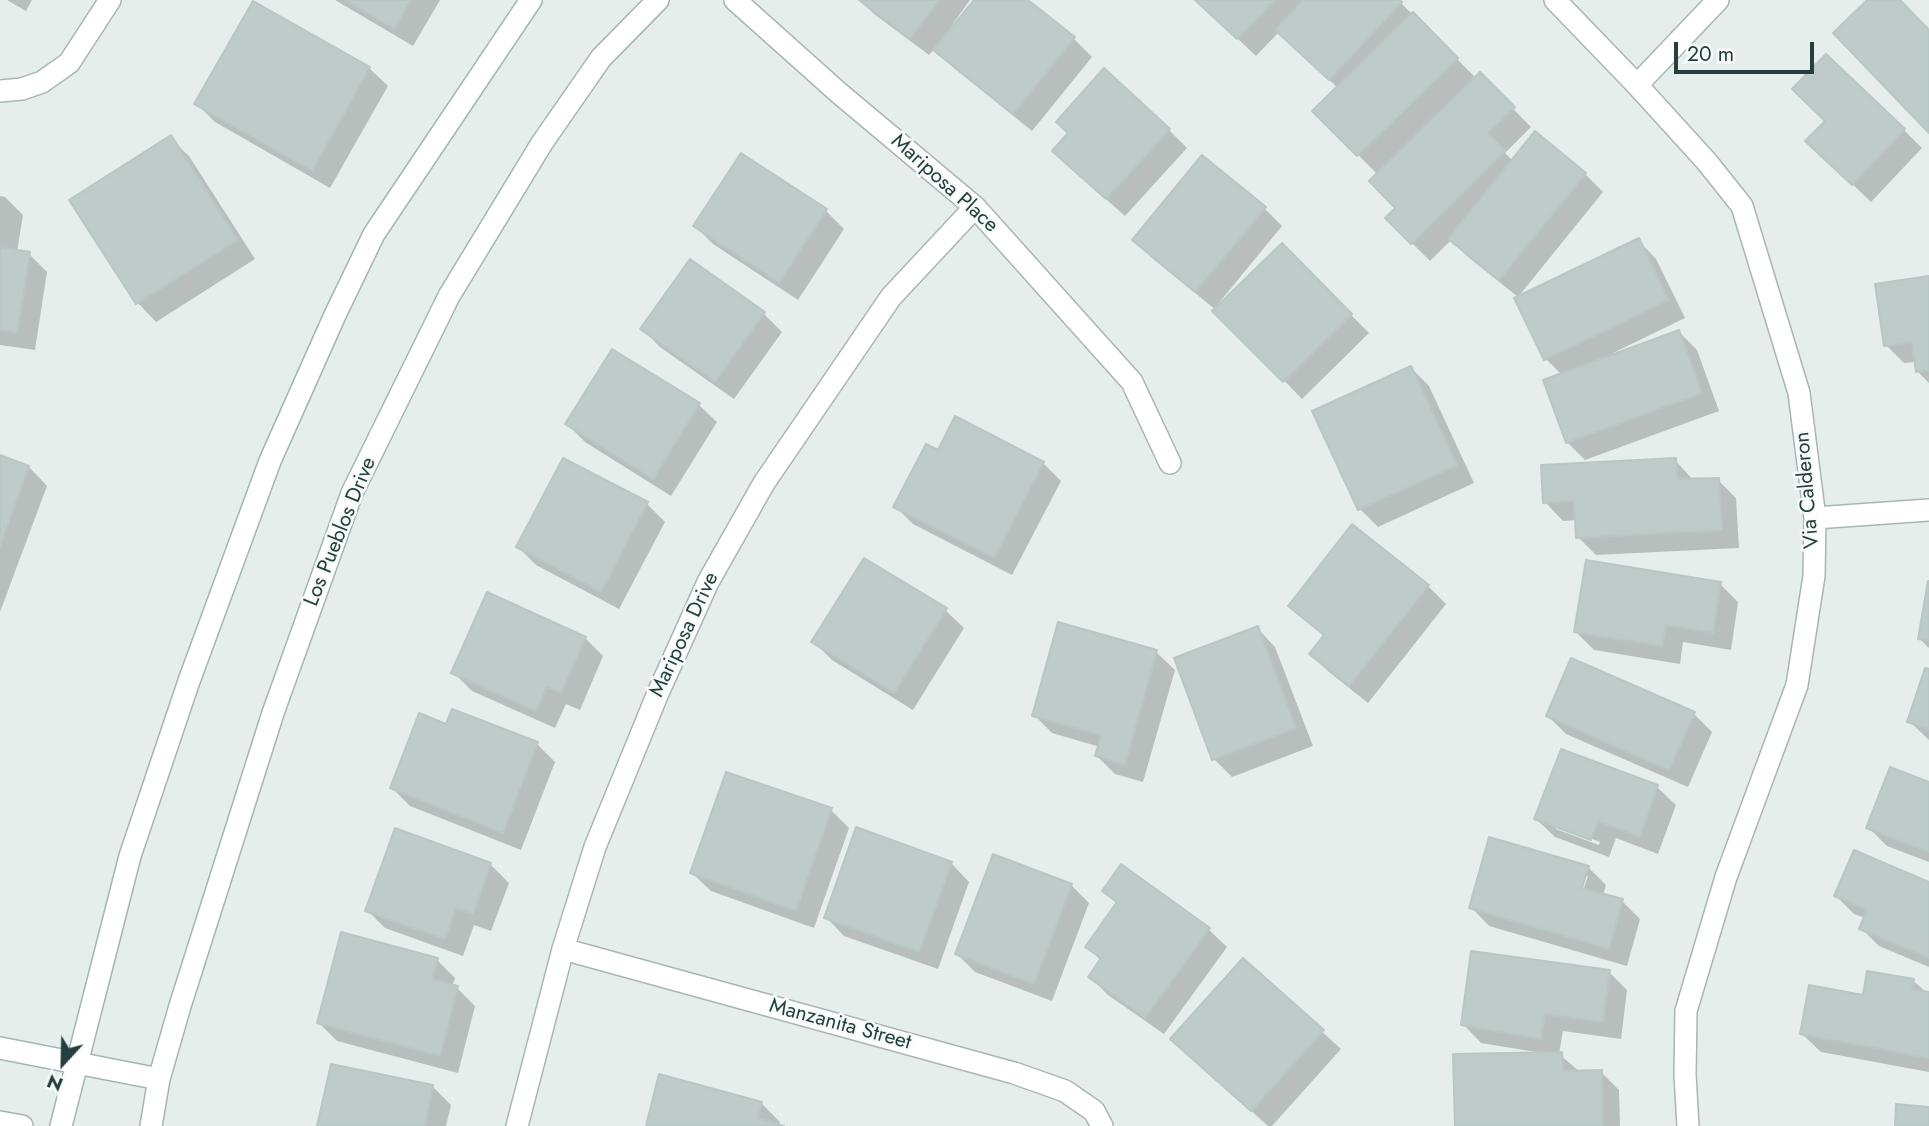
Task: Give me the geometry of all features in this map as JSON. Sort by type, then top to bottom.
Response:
[{"type":"street","points":[[0,91],[22,89],[42,82],[69,63],[110,0]]},
{"type":"street","points":[[61,1126],[130,856],[189,681],[270,460],[374,234],[531,0]]},
{"type":"street","name":"Los Pueblos Drive","points":[[151,1126],[159,1079],[180,1006],[273,713],[352,493],[449,296],[542,143],[601,58],[658,0]]},
{"type":"street","name":"Mariposa Place","points":[[735,0],[839,93],[975,207],[1132,382],[1170,463]]},
{"type":"street","name":"Via Calderon","points":[[1555,0],[1707,162],[1742,206],[1799,393],[1815,518],[1814,576],[1797,685],[1726,877],[1686,1011],[1685,1075],[1688,1126]]},
{"type":"street","points":[[1637,85],[1718,0]]},
{"type":"street","name":"Mariposa Drive","points":[[517,1126],[564,949],[595,847],[658,693],[708,582],[764,483],[891,297],[975,207]]},
{"type":"street","points":[[1815,518],[1929,510]]},
{"type":"street","name":"Manzanita Street","points":[[564,949],[1014,1073],[1065,1091],[1094,1111],[1102,1126]]},
{"type":"street","points":[[0,1048],[159,1079]]},
{"type":"street","points":[[0,1122],[22,1126]]},
{"type":"building","points":[[345,0],[411,0],[394,29]]},
{"type":"building","points":[[859,0],[939,0],[910,39]]},
{"type":"building","points":[[974,0],[1028,0],[1075,37],[1013,114],[933,50]]},
{"type":"building","points":[[1195,0],[1275,0],[1237,39]]},
{"type":"building","points":[[1303,0],[1402,2],[1329,80],[1275,30]]},
{"type":"building","points":[[1867,0],[1900,0],[1929,30],[1929,133],[1833,33]]},
{"type":"building","points":[[253,1],[370,67],[312,171],[194,104]]},
{"type":"building","points":[[1413,12],[1458,58],[1357,156],[1312,111]]},
{"type":"building","points":[[1826,54],[1905,129],[1852,185],[1805,141],[1825,121],[1792,89]]},
{"type":"building","points":[[1104,68],[1170,129],[1106,199],[1052,151],[1068,133],[1056,122]]},
{"type":"building","points":[[1480,72],[1515,107],[1488,133],[1505,151],[1411,244],[1385,218],[1395,208],[1369,181]]},
{"type":"building","points":[[1535,131],[1586,173],[1499,280],[1448,239]]},
{"type":"building","points":[[171,135],[238,240],[136,304],[69,200]]},
{"type":"building","points":[[741,153],[827,209],[779,283],[693,226]]},
{"type":"building","points":[[1202,155],[1266,207],[1195,292],[1132,240]]},
{"type":"building","points":[[1639,238],[1669,300],[1544,360],[1514,298]]},
{"type":"building","points":[[1282,243],[1352,314],[1283,382],[1212,311]]},
{"type":"building","points":[[0,247],[30,252],[17,333],[0,330]]},
{"type":"building","points":[[690,259],[765,312],[715,382],[640,329]]},
{"type":"building","points":[[1929,276],[1929,370],[1916,372],[1912,342],[1884,346],[1875,284]]},
{"type":"building","points":[[1679,330],[1702,393],[1566,443],[1543,380]]},
{"type":"building","points":[[612,349],[700,403],[653,479],[565,424]]},
{"type":"building","points":[[1411,366],[1457,465],[1358,510],[1312,411]]},
{"type":"building","points":[[955,416],[1044,462],[994,558],[893,507],[926,444],[938,450]]},
{"type":"building","points":[[0,455],[29,466],[0,546]]},
{"type":"building","points":[[563,458],[648,502],[601,592],[516,547]]},
{"type":"building","points":[[1676,458],[1677,479],[1719,478],[1722,530],[1576,538],[1574,501],[1543,503],[1541,465]]},
{"type":"building","points":[[1352,524],[1429,585],[1349,686],[1309,654],[1324,635],[1288,606]]},
{"type":"building","points":[[864,558],[947,608],[894,693],[811,642]]},
{"type":"building","points":[[1586,560],[1721,582],[1713,633],[1666,625],[1662,646],[1574,632]]},
{"type":"building","points":[[1929,581],[1929,641],[1918,639]]},
{"type":"building","points":[[487,592],[586,637],[561,693],[547,687],[536,711],[451,673]]},
{"type":"building","points":[[1058,622],[1157,650],[1125,765],[1095,756],[1101,735],[1032,716]]},
{"type":"building","points":[[1258,626],[1296,728],[1212,760],[1174,658]]},
{"type":"building","points":[[1571,658],[1695,712],[1669,770],[1546,716]]},
{"type":"building","points":[[1925,668],[1929,669],[1929,729],[1907,722]]},
{"type":"building","points":[[452,709],[538,742],[503,833],[390,788],[419,713],[446,724]]},
{"type":"building","points":[[1561,749],[1658,785],[1640,837],[1598,821],[1591,840],[1534,819]]},
{"type":"building","points":[[1890,767],[1929,782],[1929,852],[1866,828]]},
{"type":"building","points":[[726,772],[832,808],[796,911],[690,873]]},
{"type":"building","points":[[856,827],[952,862],[919,952],[824,918]]},
{"type":"building","points":[[395,828],[491,863],[473,914],[456,908],[445,939],[365,911]]},
{"type":"building","points":[[1489,837],[1589,866],[1582,888],[1623,899],[1609,949],[1469,908]]},
{"type":"building","points":[[1854,850],[1929,882],[1929,958],[1859,929],[1867,910],[1834,896]]},
{"type":"building","points":[[993,854],[1072,884],[1034,984],[955,954]]},
{"type":"building","points":[[1121,864],[1210,928],[1145,1018],[1088,977],[1101,958],[1085,947],[1117,902],[1102,891]]},
{"type":"building","points":[[341,932],[438,958],[432,979],[458,986],[440,1056],[317,1023]]},
{"type":"building","points":[[1471,951],[1610,970],[1603,1022],[1545,1014],[1541,1039],[1461,1025]]},
{"type":"building","points":[[1243,958],[1324,1030],[1251,1111],[1170,1039]]},
{"type":"building","points":[[1867,971],[1914,979],[1912,989],[1929,992],[1929,1058],[1800,1034],[1809,985],[1863,995]]},
{"type":"building","points":[[1562,1052],[1563,1071],[1602,1070],[1603,1126],[1455,1126],[1453,1054]]},
{"type":"building","points":[[331,1064],[433,1085],[425,1126],[317,1126]]},
{"type":"building","points":[[659,1074],[762,1102],[758,1119],[784,1126],[646,1126]]},
{"type":"building","points":[[1896,1104],[1929,1107],[1929,1126],[1895,1126]]}]
